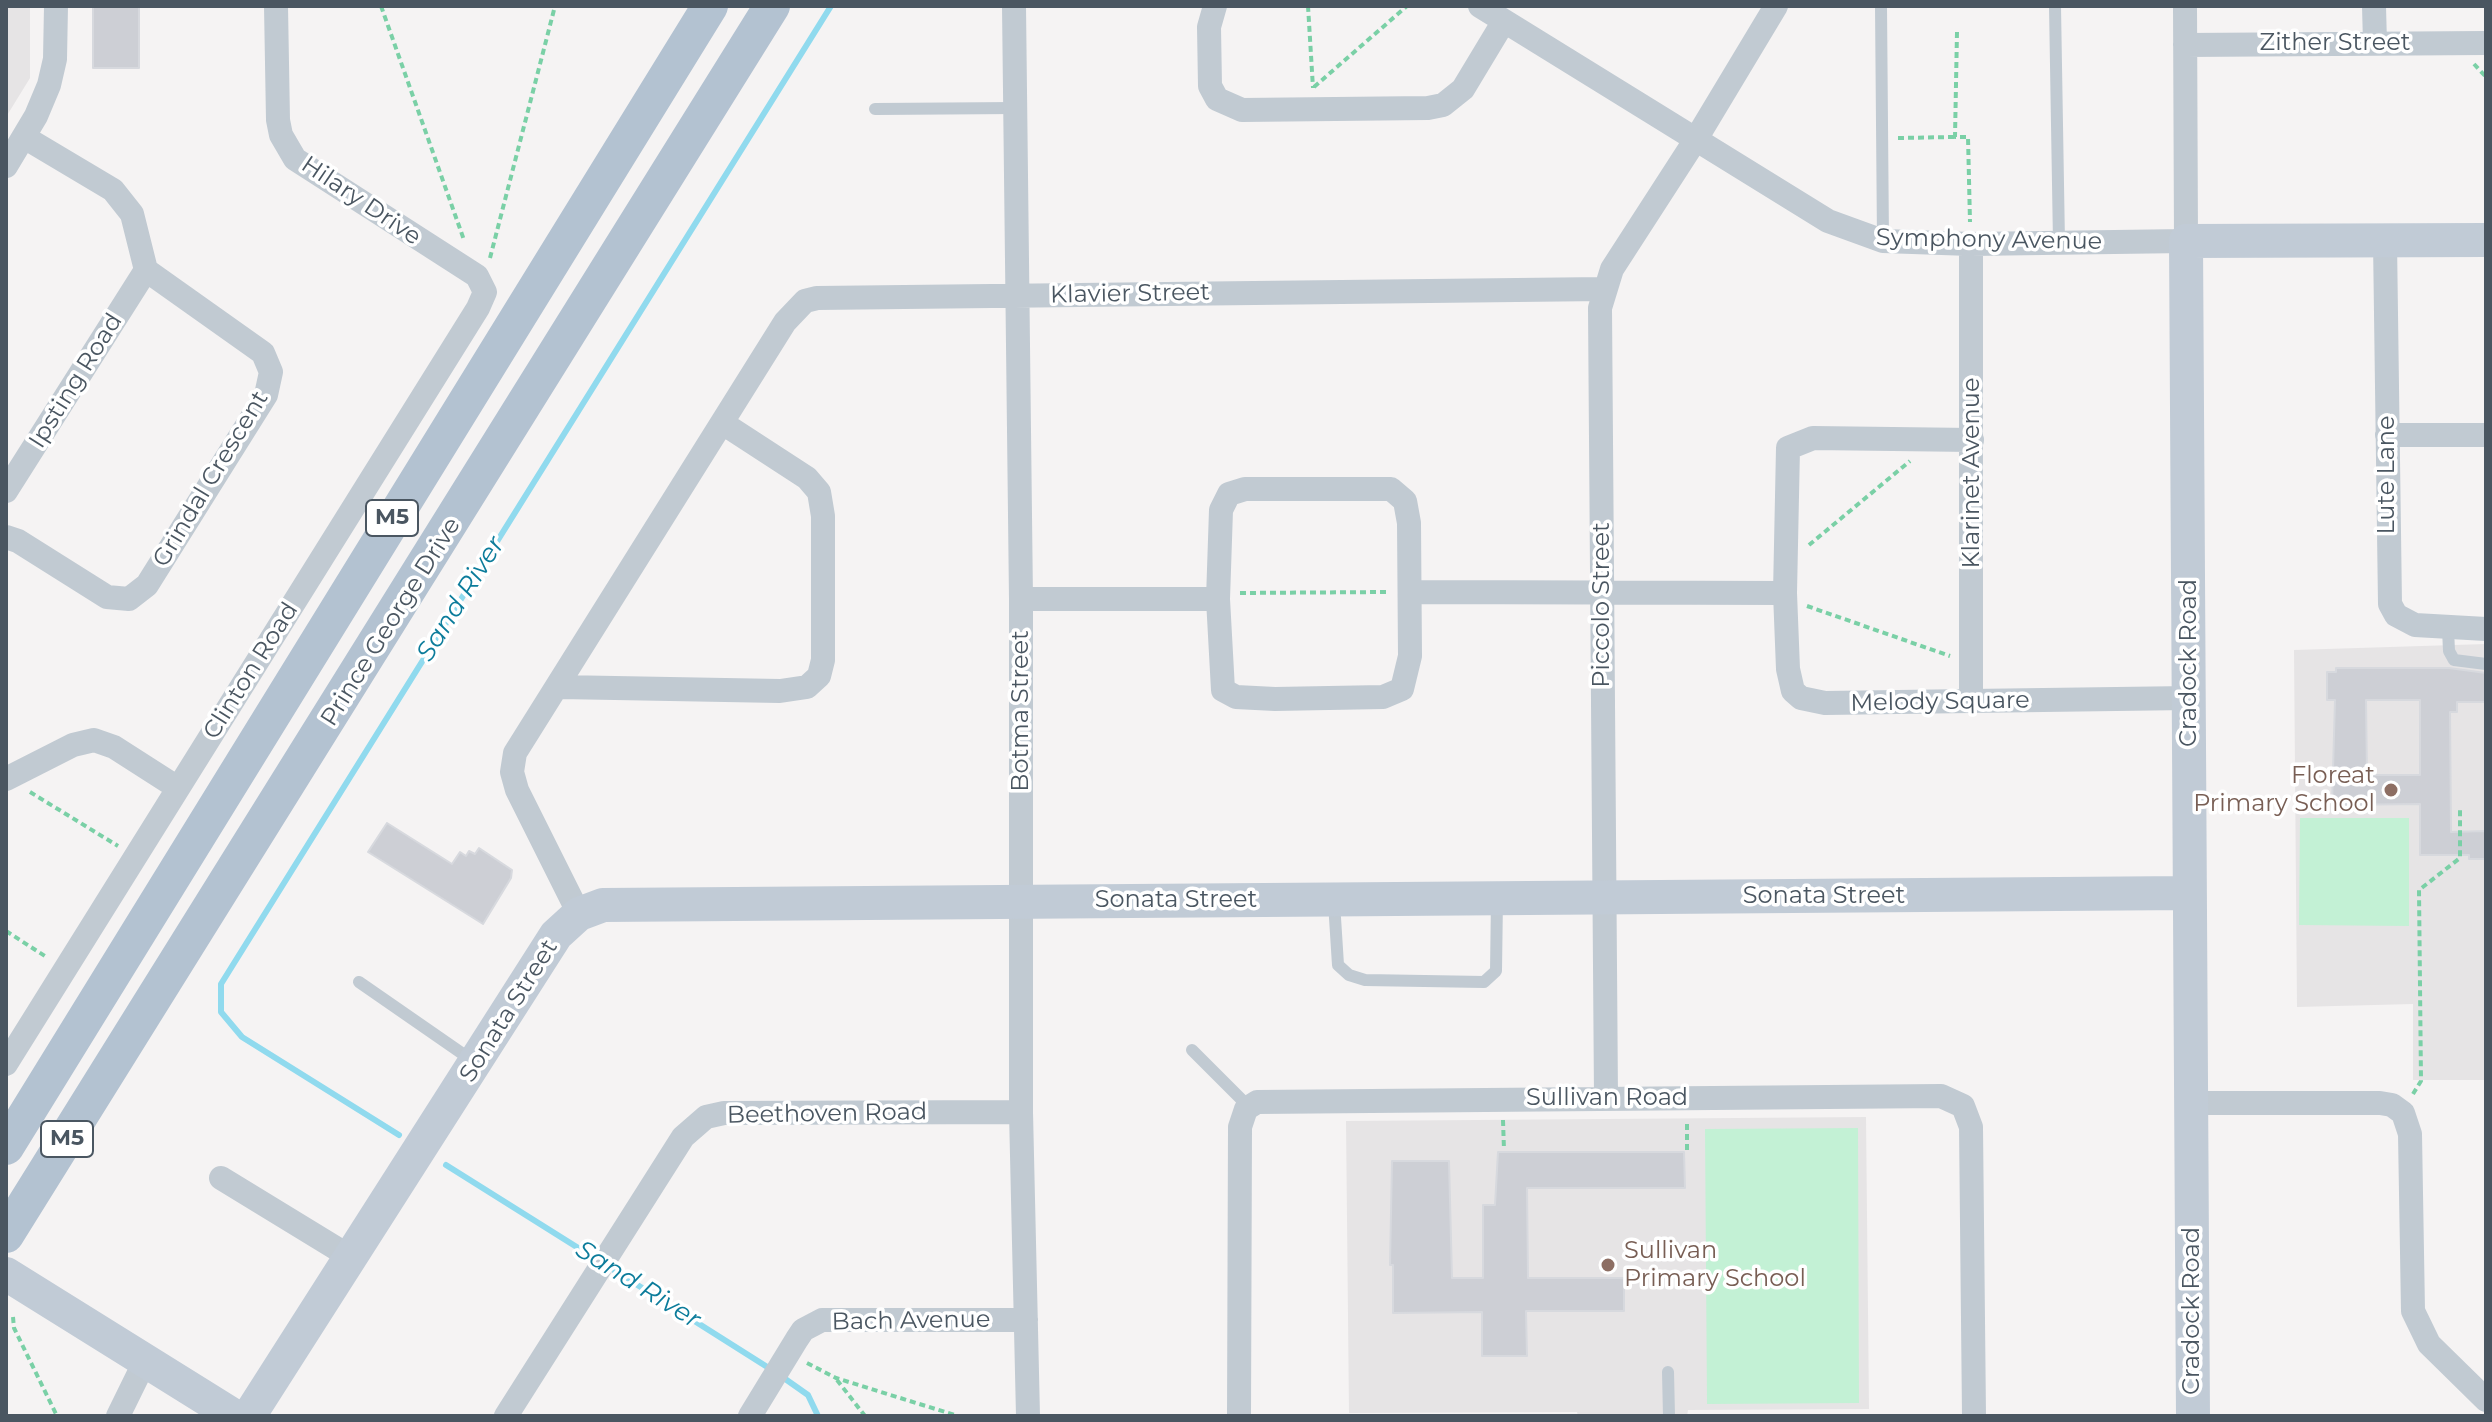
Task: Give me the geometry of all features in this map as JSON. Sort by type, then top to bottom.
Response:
[{"type":"main road","name":"M5","points":[[6,1147],[710,6]]},
{"type":"main road","name":"Prince George Drive","points":[[6,1235],[772,6]]},
{"type":"street","points":[[6,166],[24,137],[53,73],[56,6]]},
{"type":"street","name":"Hilary Drive","points":[[276,6],[278,120],[281,135],[295,159],[477,276]]},
{"type":"street","name":"Botma Street","points":[[1014,6],[1021,599],[1021,1112],[1028,1416]]},
{"type":"street","points":[[1215,6],[1209,27],[1209,76],[1217,99],[1242,110],[1312,98],[1443,105],[1463,89],[1504,21]]},
{"type":"street","name":"Symphony Avenue","points":[[1480,6],[1828,221],[1883,241],[1971,244],[2486,240]]},
{"type":"street","name":"Piccolo Street","points":[[1606,1097],[1600,359],[1604,289],[1612,269],[1696,139],[1776,6]]},
{"type":"street","name":"Cradock Road","points":[[2185,6],[2193,1416]]},
{"type":"street","points":[[2374,6],[2375,43]]},
{"type":"street","name":"Zither Street","points":[[2185,45],[2486,43]]},
{"type":"street","points":[[24,137],[113,190],[132,214],[146,270]]},
{"type":"street","name":"Lute Lane","points":[[2385,241],[2390,604],[2404,622],[2448,629],[2486,629]]},
{"type":"street","name":"Klarinet Avenue","points":[[1971,244],[1971,701]]},
{"type":"street","name":"Ipsting Road","points":[[6,491],[146,270]]},
{"type":"street","name":"Grindal Crescent","points":[[6,537],[107,597],[129,599],[147,585],[266,395],[271,372],[263,353],[146,270]]},
{"type":"street","name":"Clinton Road","points":[[6,1064],[478,308],[485,292],[477,276]]},
{"type":"street","name":"Klavier Street","points":[[579,914],[517,790],[512,772],[519,746],[560,687],[785,322],[805,301],[1016,295],[1604,289]]},
{"type":"street","points":[[560,687],[620,691],[790,690],[807,687],[819,676],[823,660],[823,516],[819,492],[807,478],[724,424]]},
{"type":"street","points":[[2387,435],[2486,435]]},
{"type":"street","name":"Melody Square","points":[[1972,440],[1822,437],[1793,443],[1785,463],[1785,593],[1788,669],[1793,691],[1801,698],[1825,703],[2189,698]]},
{"type":"street","points":[[1245,489],[1397,492],[1405,501],[1409,523],[1410,592],[1406,680],[1402,689],[1383,697],[1229,696],[1220,684],[1218,599],[1221,510],[1229,494],[1245,489]]},
{"type":"street","points":[[1410,592],[1785,593]]},
{"type":"street","points":[[1021,599],[1218,599]]},
{"type":"street","points":[[7,779],[73,745],[94,740],[114,747],[178,788]]},
{"type":"street","name":"Sonata Street","points":[[249,1416],[556,935],[579,914],[616,904],[2189,893]]},
{"type":"street","name":"Sullivan Road","points":[[1249,1107],[1265,1100],[1941,1096],[1957,1100],[1968,1117],[1972,1137],[1974,1416]]},
{"type":"street","points":[[2190,1103],[2380,1103],[2392,1105],[2403,1113],[2410,1134],[2413,1311],[2429,1344],[2486,1400]]},
{"type":"street","points":[[1239,1416],[1240,1127],[1249,1107]]},
{"type":"street","name":"Beethoven Road","points":[[506,1416],[683,1137],[706,1117],[724,1113],[1021,1112]]},
{"type":"street","points":[[221,1178],[352,1258]]},
{"type":"street","points":[[6,1274],[234,1416]]},
{"type":"street","name":"Bach Avenue","points":[[750,1416],[803,1330],[830,1319],[1026,1320]]},
{"type":"street","points":[[118,1416],[145,1361]]},
{"type":"lane","points":[[1881,6],[1883,241]]},
{"type":"lane","points":[[2055,6],[2059,243]]},
{"type":"lane","points":[[875,109],[1016,108]]},
{"type":"lane","points":[[2448,629],[2449,651],[2454,660],[2486,664]]},
{"type":"lane","points":[[1334,899],[1338,965],[1349,975],[1365,980],[1484,982],[1496,971],[1497,898]]},
{"type":"lane","points":[[359,982],[475,1063]]},
{"type":"lane","points":[[1192,1050],[1249,1107]]},
{"type":"lane","points":[[1668,1372],[1669,1416]]},
{"type":"path","points":[[381,6],[477,276]]},
{"type":"path","points":[[477,276],[492,256],[555,6]]},
{"type":"path","points":[[1308,6],[1312,98]]},
{"type":"path","points":[[1312,98],[1407,6]]},
{"type":"path","points":[[1955,137],[1957,32]]},
{"type":"path","points":[[1881,138],[1968,137],[1971,244]]},
{"type":"path","points":[[1785,546],[1809,545],[1918,454],[1919,439]]},
{"type":"path","points":[[1218,599],[1228,593],[1410,592]]},
{"type":"path","points":[[1785,593],[1809,607],[1950,656],[1972,656]]},
{"type":"path","points":[[7,779],[135,856]]},
{"type":"path","points":[[2403,1113],[2421,1081],[2419,890],[2460,858],[2460,809]]},
{"type":"path","points":[[1687,1120],[1687,1150]]},
{"type":"path","points":[[1503,1122],[1504,1150]]},
{"type":"path","points":[[13,1317],[14,1328],[57,1416]]},
{"type":"path","points":[[784,1359],[958,1416]]},
{"type":"path","points":[[836,1378],[865,1416]]},
{"type":"shaded area","points":[[6,6],[30,6],[30,78],[6,117]]},
{"type":"shaded area","name":"Floreat Primary School","points":[[2486,644],[2486,1080],[2413,1080],[2413,1004],[2297,1007],[2294,650]]},
{"type":"shaded area","name":"Sullivan Primary School","points":[[1866,1117],[1869,1409],[1688,1410],[1687,1416],[1578,1416],[1577,1412],[1349,1413],[1346,1121]]},
{"type":"green space","points":[[2300,818],[2409,818],[2409,926],[2299,925]]},
{"type":"green space","points":[[1858,1128],[1859,1403],[1707,1404],[1705,1129]]},
{"type":"building","points":[[93,6],[139,6],[139,68],[93,68]]},
{"type":"building","points":[[2336,668],[2449,668],[2486,673],[2486,702],[2457,702],[2457,712],[2450,712],[2451,832],[2486,831],[2486,859],[2469,859],[2469,855],[2420,855],[2420,804],[2332,805],[2335,700],[2327,700],[2327,672],[2336,672]],"holes":[[[2366,700],[2420,700],[2420,775],[2367,775]]]},
{"type":"building","points":[[387,823],[452,864],[460,852],[466,856],[469,851],[475,854],[479,848],[512,870],[511,878],[483,924],[368,852]]},
{"type":"building","points":[[1498,1152],[1684,1152],[1685,1188],[1527,1188],[1528,1278],[1624,1278],[1624,1311],[1526,1311],[1527,1356],[1482,1356],[1482,1312],[1393,1313],[1393,1265],[1390,1265],[1392,1161],[1449,1161],[1452,1278],[1483,1278],[1483,1205],[1495,1205]]},
{"type":"waterway","name":"Sand River","points":[[399,1135],[242,1037],[221,1012],[221,984],[831,6]]},
{"type":"waterway","name":"Sand River","points":[[446,1165],[599,1261]]},
{"type":"waterway","name":"Sand River","points":[[609,1267],[772,1370]]},
{"type":"waterway","name":"Sand River","points":[[781,1376],[808,1395],[818,1416]]},
{"type":"place","name":"Floreat Primary School","points":[[2391,790]]},
{"type":"place","name":"Sullivan Primary School","points":[[1608,1265]]}]
